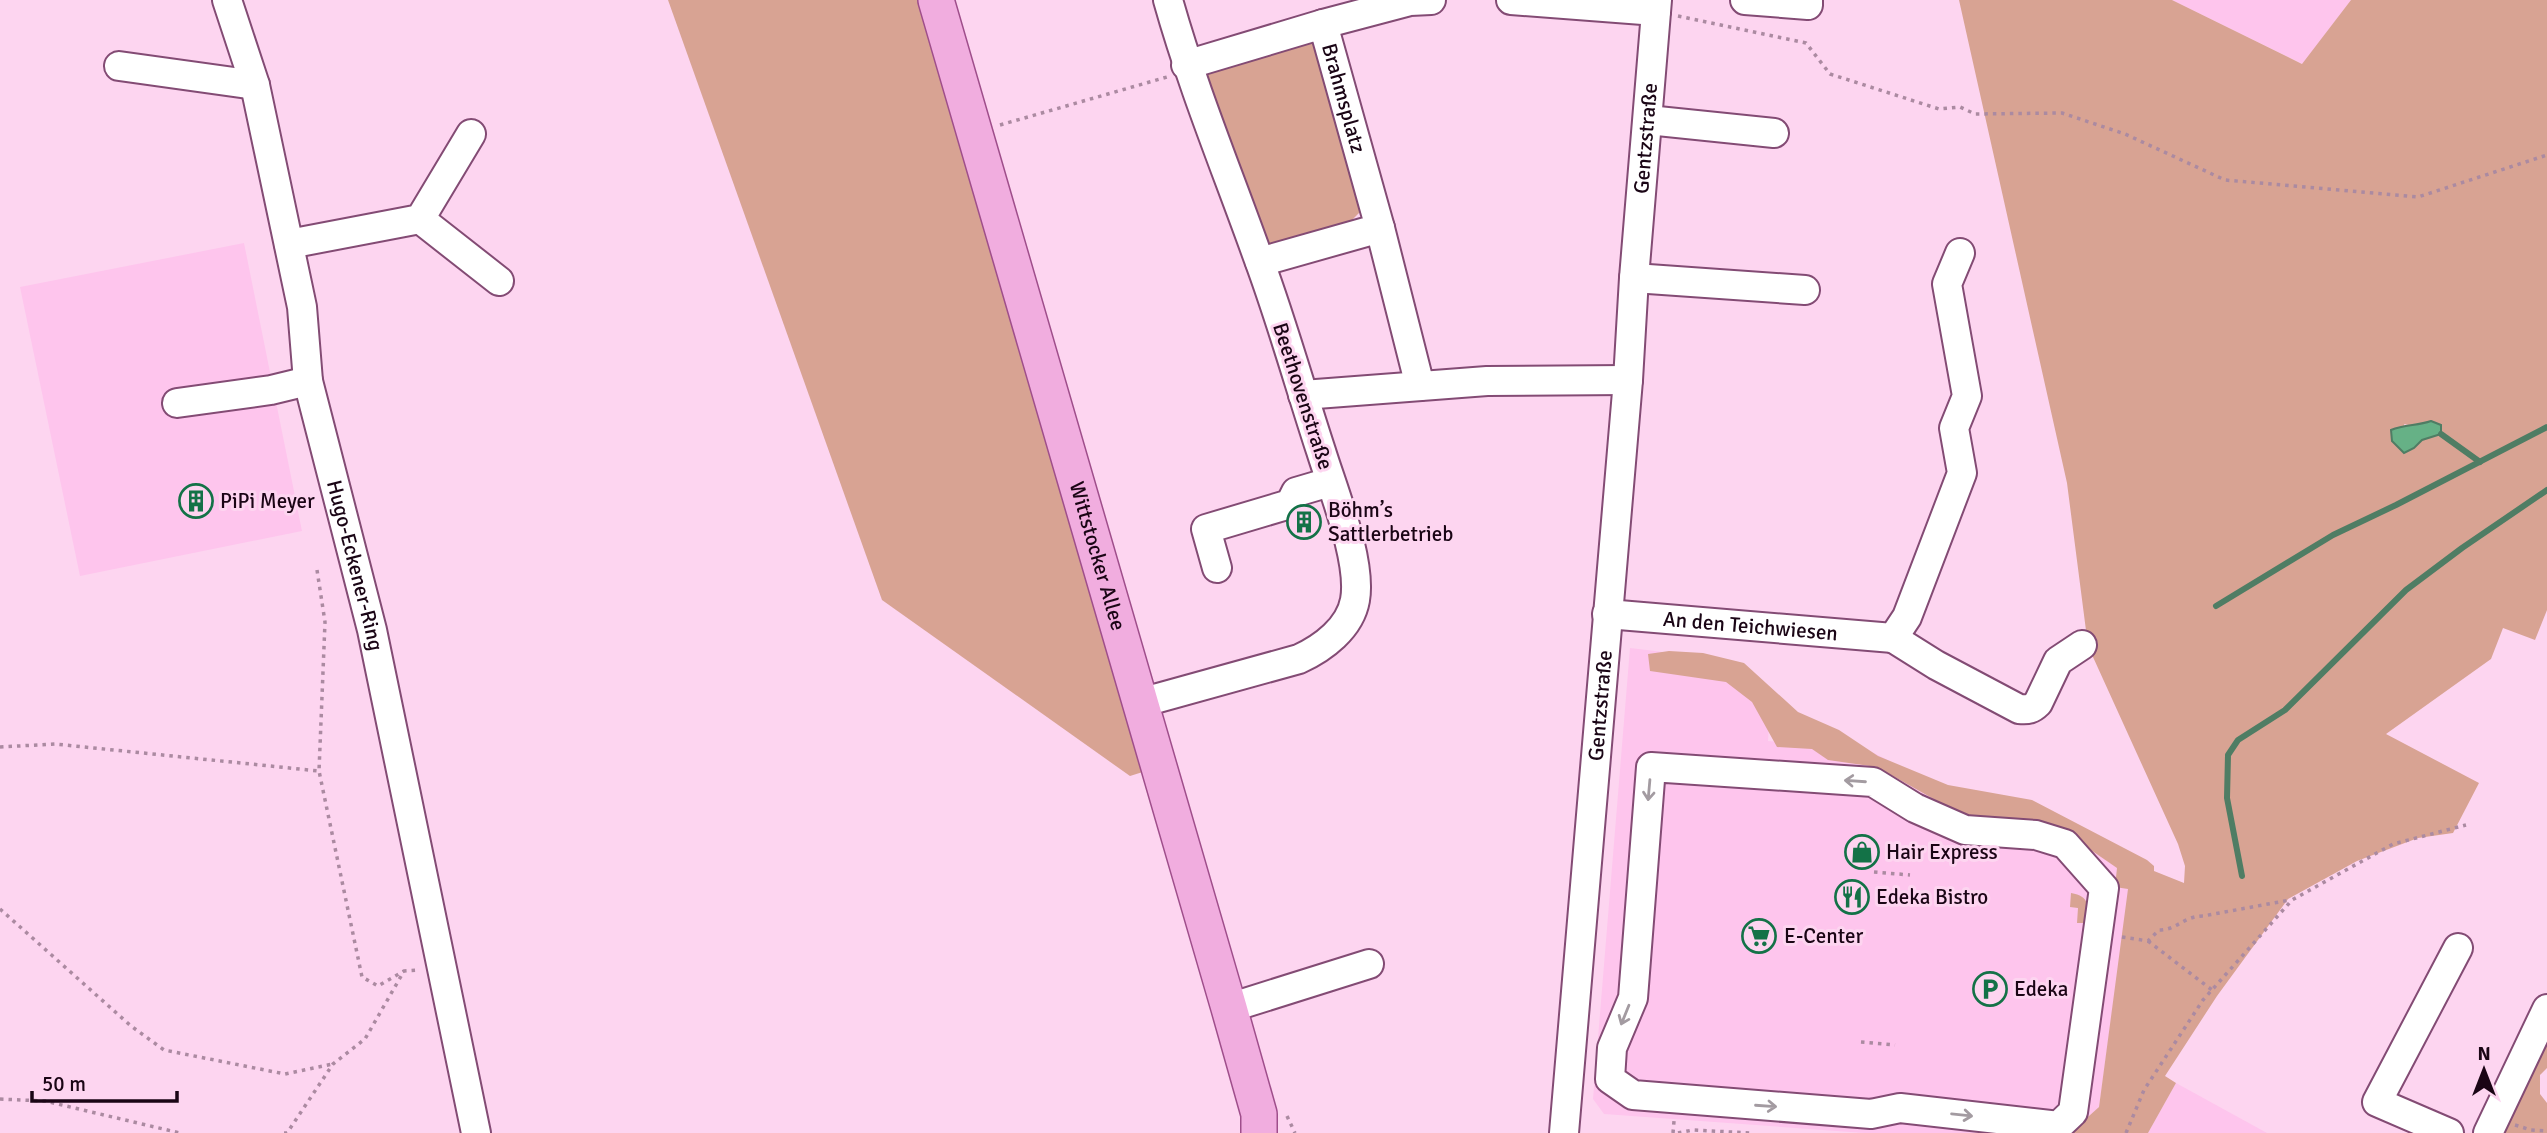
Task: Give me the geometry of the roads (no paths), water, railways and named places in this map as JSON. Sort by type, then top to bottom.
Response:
[{"type":"main road","name":"Wittstocker Allee","points":[[936,0],[1263,1127]]},
{"type":"street","name":"Hugo-Eckener-Ring","points":[[227,0],[256,85],[302,307],[308,381],[372,630],[476,1133]]},
{"type":"street","name":"Beethovenstraße","points":[[1140,703],[1299,659],[1318,650],[1347,621],[1355,601],[1356,582],[1353,561],[1303,395],[1260,262],[1187,68],[1168,0]]},
{"type":"street","points":[[1323,24],[1417,0]]},
{"type":"street","points":[[1511,0],[1657,6]]},
{"type":"street","points":[[1745,0],[1808,5],[1808,0]]},
{"type":"street","name":"Gentzstraße","points":[[1564,1133],[1657,6]]},
{"type":"street","name":"Brahmsplatz","points":[[1187,68],[1323,24],[1380,228],[1420,386]]},
{"type":"street","points":[[119,66],[256,85]]},
{"type":"street","points":[[1648,120],[1774,133]]},
{"type":"street","points":[[289,244],[420,219],[471,134]]},
{"type":"street","points":[[420,219],[499,281]]},
{"type":"street","points":[[1260,262],[1380,228]]},
{"type":"street","points":[[1893,638],[1908,617],[1962,473],[1954,428],[1967,396],[1947,284],[1960,253]]},
{"type":"street","points":[[1634,278],[1805,290]]},
{"type":"street","points":[[1303,395],[1486,381],[1628,380]]},
{"type":"street","points":[[177,403],[271,390],[308,381]]},
{"type":"street","points":[[1217,568],[1206,529],[1290,504],[1296,492],[1330,482]]},
{"type":"street","name":"An den Teichwiesen","points":[[1607,614],[1893,638],[1936,665],[2020,709],[2027,710],[2038,703],[2058,661],[2082,645]]},
{"type":"street","points":[[1651,767],[1873,782],[1915,808],[1965,830],[2036,835],[2065,844],[2104,888],[2073,1112],[2055,1129],[1900,1108],[1871,1114],[1633,1095],[1610,1079],[1612,1048],[1633,998],[1651,767]]},
{"type":"street","points":[[2449,1133],[2377,1102],[2458,948]]},
{"type":"street","points":[[1229,1008],[1369,964]]},
{"type":"street","points":[[2492,1125],[2547,1009]]},
{"type":"waterway","points":[[2216,606],[2333,535],[2547,427]]},
{"type":"waterway","points":[[2441,434],[2480,462]]},
{"type":"waterway","points":[[2242,876],[2227,798],[2228,755],[2238,740],[2285,710],[2406,590],[2547,490]]},
{"type":"place","name":"PiPi Meyer","points":[[196,501]]},
{"type":"place","name":"Böhm’s Sattlerbetrieb","points":[[1304,522]]},
{"type":"place","name":"Hair Express","points":[[1862,852]]},
{"type":"place","name":"Edeka Bistro","points":[[1852,897]]},
{"type":"place","name":"E-Center","points":[[1759,936]]},
{"type":"place","name":"Edeka","points":[[1990,989]]}]
